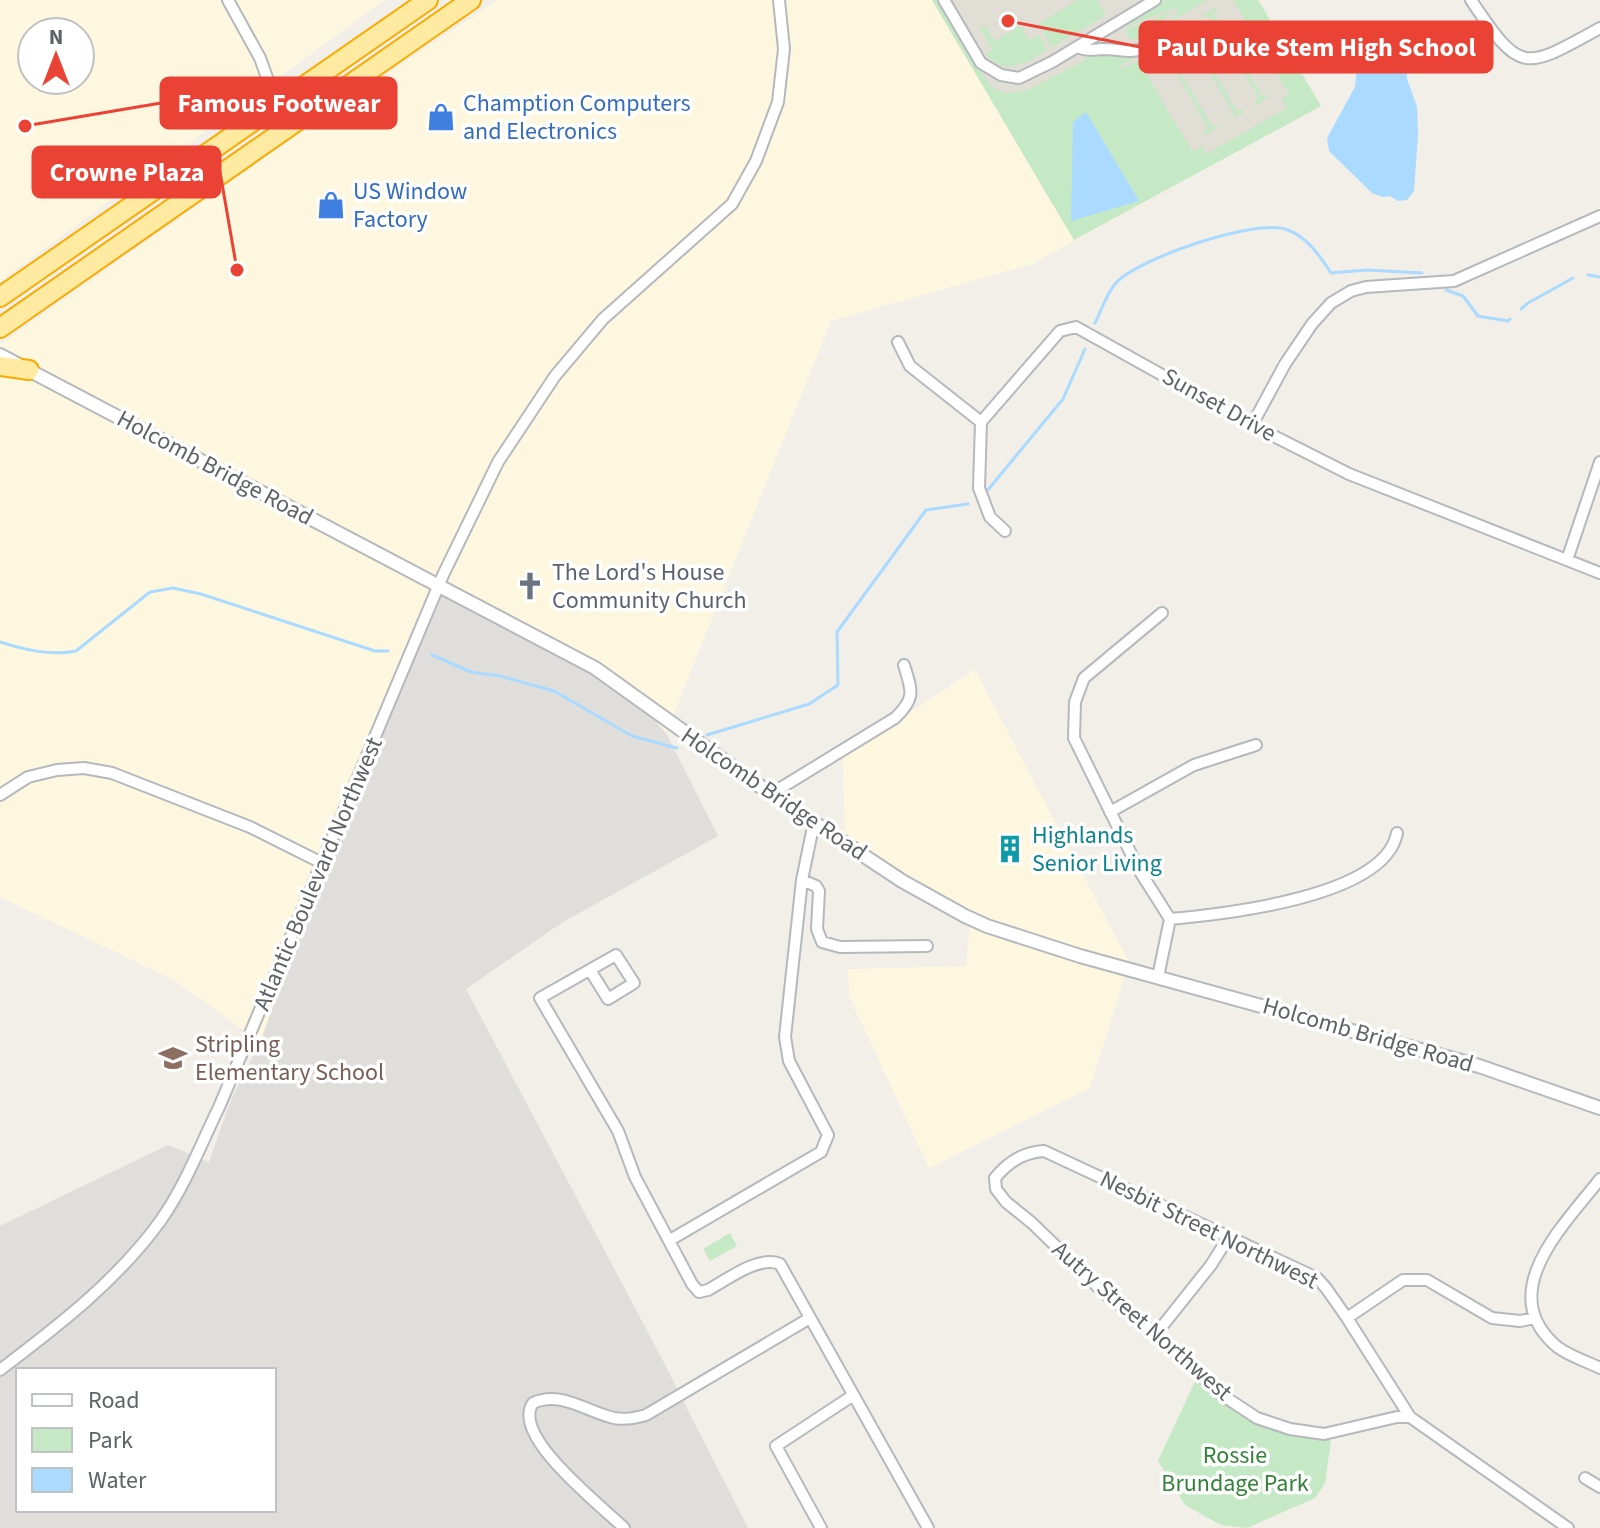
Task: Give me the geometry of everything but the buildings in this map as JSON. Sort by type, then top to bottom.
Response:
[{"type":"highway","points":[[0,297],[428,0]]},
{"type":"highway","points":[[0,328],[471,0]]},
{"type":"highway","points":[[0,366],[29,370]]},
{"type":"street","points":[[228,0],[281,101]]},
{"type":"street","name":"Atlantic Boulevard Northwest","points":[[0,1370],[66,1320],[128,1259],[160,1220],[185,1181],[439,586],[498,462],[555,376],[603,319],[732,204],[766,139],[778,102],[784,49],[779,0]]},
{"type":"street","points":[[944,0],[981,63],[1001,75],[1019,78],[1155,0]]},
{"type":"street","points":[[1471,0],[1494,34],[1515,56],[1527,60],[1536,60],[1560,50],[1600,28]]},
{"type":"street","points":[[1077,47],[1120,53],[1147,48]]},
{"type":"street","points":[[1252,425],[1285,364],[1312,324],[1331,303],[1351,291],[1366,287],[1454,281],[1600,216]]},
{"type":"street","name":"Sunset Drive","points":[[981,422],[1060,331],[1076,327],[1252,425],[1349,474],[1600,573]]},
{"type":"street","points":[[898,342],[910,366],[981,422],[979,488],[990,517],[1005,531]]},
{"type":"street","name":"Holcomb Bridge Road","points":[[0,355],[595,668],[768,792],[902,881],[976,921],[1080,956],[1479,1066],[1600,1108]]},
{"type":"street","points":[[1567,560],[1600,462]]},
{"type":"street","points":[[1158,977],[1170,919],[1139,870],[1074,738],[1075,702],[1084,678],[1162,613]]},
{"type":"street","points":[[768,792],[779,789],[895,718],[907,706],[912,690],[904,665]]},
{"type":"street","points":[[1110,812],[1194,765],[1256,745]]},
{"type":"street","points":[[0,795],[28,777],[57,770],[84,768],[112,773],[250,827],[322,863]]},
{"type":"street","points":[[670,1240],[821,1152],[827,1143],[828,1135],[789,1061],[785,1037],[802,880],[814,822]]},
{"type":"street","points":[[1170,919],[1285,904],[1336,886],[1371,867],[1394,847],[1397,833]]},
{"type":"street","points":[[802,880],[816,886],[819,891],[817,929],[822,942],[840,947],[927,946]]},
{"type":"street","points":[[590,970],[608,999],[634,983],[616,955],[540,998],[618,1131],[635,1177],[692,1284],[699,1292],[708,1290],[761,1262],[771,1260],[780,1264],[928,1528]]},
{"type":"street","name":"Nesbit Street Northwest","points":[[1018,1212],[996,1189],[995,1178],[1015,1159],[1026,1153],[1044,1151],[1317,1278],[1347,1318],[1410,1417]]},
{"type":"street","points":[[1599,1183],[1551,1241],[1534,1272],[1531,1293],[1535,1318],[1555,1345],[1600,1368]]},
{"type":"street","name":"Autry Street Northwest","points":[[1018,1212],[1102,1291],[1156,1334],[1219,1393],[1257,1418],[1327,1434],[1397,1417],[1410,1417]]},
{"type":"street","points":[[1156,1334],[1211,1265],[1228,1238]]},
{"type":"street","points":[[1347,1318],[1403,1280],[1427,1280],[1492,1318],[1520,1321],[1535,1318]]},
{"type":"street","points":[[624,1528],[537,1442],[529,1418],[529,1408],[533,1403],[559,1399],[615,1418],[646,1415],[810,1318]]},
{"type":"street","points":[[821,1528],[776,1446],[852,1396]]},
{"type":"street","points":[[1410,1417],[1568,1528]]},
{"type":"street","points":[[1585,1478],[1600,1487]]},
{"type":"shaded area","points":[[0,0],[385,0],[0,281]]},
{"type":"shaded area","points":[[498,0],[1258,0],[1321,106],[1032,264],[831,321],[666,733],[609,670],[322,876],[260,1042],[174,980],[0,897],[0,345],[317,121]]},
{"type":"shaded area","points":[[932,0],[1258,0],[1321,106],[1074,240]]},
{"type":"shaded area","points":[[443,585],[609,670],[666,733],[718,836],[563,922],[466,989],[748,1528],[0,1528],[0,1226],[168,1145],[209,1162],[231,1100],[260,1042],[322,876],[414,648]]},
{"type":"shaded area","points":[[975,670],[1129,962],[1090,1088],[929,1168],[849,996],[848,969],[966,966],[971,914],[845,839],[843,756]]},
{"type":"green space","points":[[932,0],[938,0],[989,84],[1002,92],[1028,90],[1089,56],[1109,52],[1123,56],[1139,55],[1120,66],[1123,69],[1144,57],[1140,63],[1192,151],[1202,147],[1206,154],[1287,108],[1282,99],[1289,94],[1233,0],[1258,0],[1321,106],[1074,240]],"holes":[[[1086,112],[1138,201],[1073,122]]]},
{"type":"green space","points":[[1078,0],[1097,0],[1106,15],[1052,47],[1038,24]]},
{"type":"green space","points":[[1166,0],[1207,0],[1147,36],[1178,14],[1175,8],[1123,28],[1122,26]]},
{"type":"green space","points":[[1215,8],[1219,9],[1213,13],[1262,96],[1270,95],[1257,105],[1253,103],[1259,98],[1210,16],[1203,18]]},
{"type":"green space","points":[[1174,11],[1139,40],[1128,38],[1125,30]]},
{"type":"green space","points":[[1191,22],[1194,25],[1188,28],[1237,111],[1244,109],[1244,113],[1228,119],[1234,114],[1185,31],[1178,33]]},
{"type":"green space","points":[[985,26],[995,41],[1025,26],[1023,31],[1029,41],[1039,35],[1047,50],[1016,66],[1001,65],[986,54],[992,49],[980,29]]},
{"type":"green space","points":[[1165,38],[1169,40],[1163,44],[1212,126],[1219,124],[1206,135],[1203,133],[1208,128],[1160,45],[1152,48]]},
{"type":"green space","points":[[730,1233],[737,1246],[710,1261],[703,1249]]},
{"type":"green space","name":"Rossie Brundage Park","points":[[1198,1375],[1257,1418],[1332,1433],[1325,1483],[1315,1498],[1247,1528],[1221,1525],[1185,1505],[1158,1461]]},
{"type":"water","points":[[1380,48],[1398,62],[1401,69],[1407,68],[1407,79],[1417,107],[1414,191],[1407,200],[1398,201],[1390,196],[1372,193],[1329,151],[1327,138],[1355,87],[1358,53],[1363,49],[1372,51]]},
{"type":"water","points":[[1086,112],[1139,201],[1071,221],[1073,122]]},
{"type":"waterway","points":[[1095,323],[1112,288],[1127,274],[1171,252],[1251,229],[1273,228],[1295,233],[1313,248],[1331,273],[1367,270],[1422,273]]},
{"type":"waterway","points":[[1588,275],[1600,277]]},
{"type":"waterway","points":[[1521,309],[1573,278]]},
{"type":"waterway","points":[[1446,290],[1463,296],[1478,316],[1510,319]]},
{"type":"waterway","points":[[987,491],[1063,399],[1085,349]]},
{"type":"waterway","points":[[707,735],[809,704],[838,685],[837,632],[926,510],[968,504]]},
{"type":"waterway","points":[[0,642],[38,651],[76,651],[150,592],[173,588],[201,594],[375,651],[388,651]]},
{"type":"waterway","points":[[432,655],[471,672],[500,676],[554,691],[632,736],[677,748]]},
{"type":"place","name":"Paul Duke Stem High School","points":[[1008,21]]},
{"type":"place","name":"Chamption Computers and Electronics","points":[[441,117]]},
{"type":"place","name":"Famous Footwear","points":[[25,126]]},
{"type":"place","name":"US Window Factory","points":[[331,205]]},
{"type":"place","name":"Crowne Plaza","points":[[237,270]]},
{"type":"place","name":"The Lord's House Community Church","points":[[530,586]]},
{"type":"place","name":"Highlands Senior Living","points":[[1010,849]]},
{"type":"place","name":"Stripling Elementary School","points":[[173,1058]]}]
